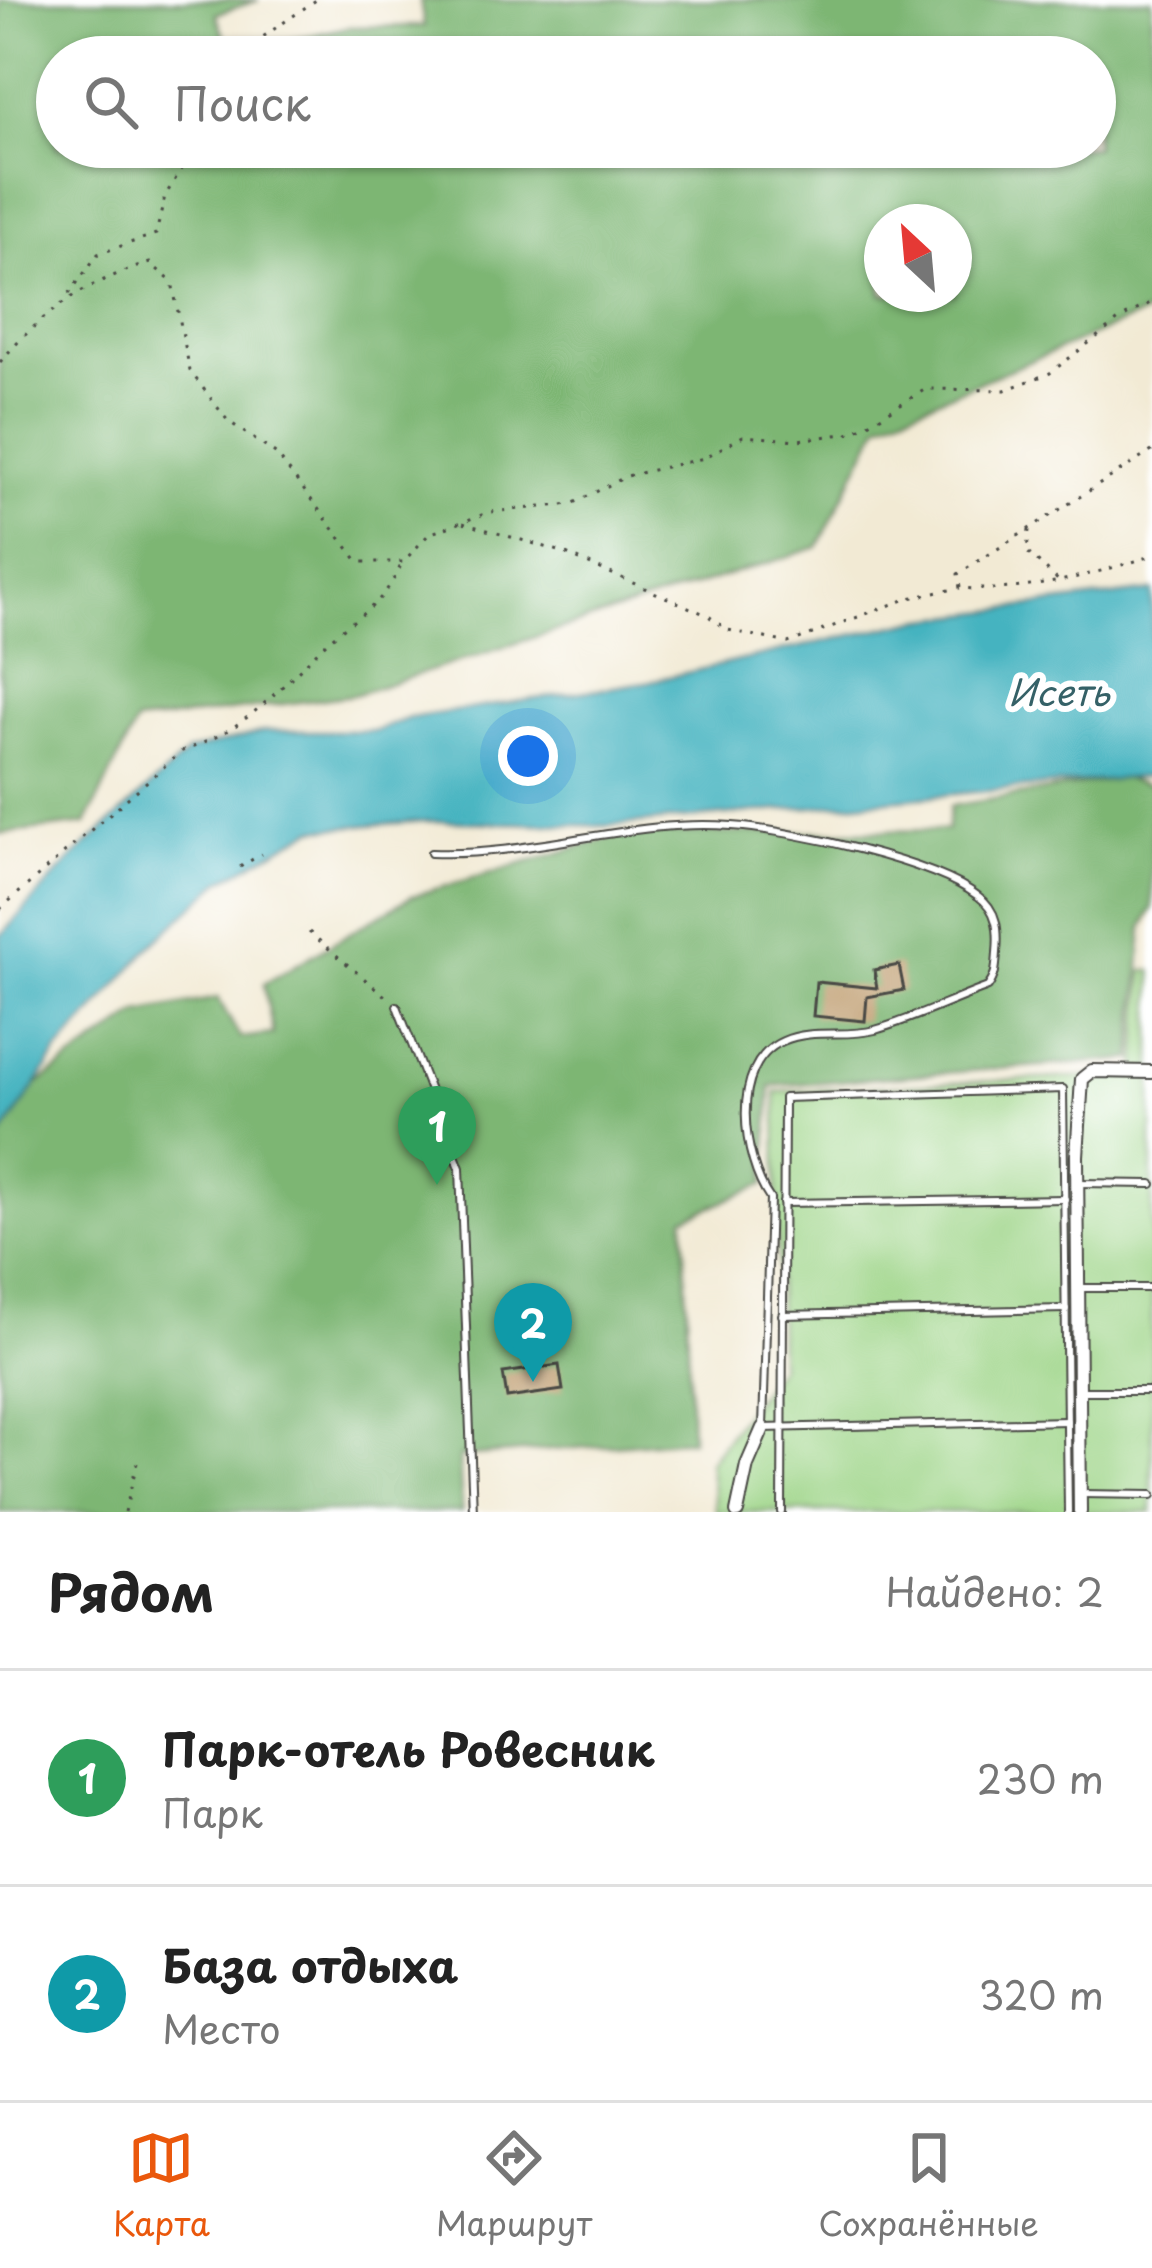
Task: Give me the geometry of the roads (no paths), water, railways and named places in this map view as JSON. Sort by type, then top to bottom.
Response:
[{"type":"street","points":[[1080,1512],[1082,1079],[1092,1072],[1152,1072]]},
{"type":"street","points":[[737,1512],[747,1465],[763,1428]]},
{"type":"lane","points":[[431,853],[508,852],[664,828],[730,826],[800,836],[949,879],[981,897],[996,917],[995,977],[988,987],[867,1032],[818,1032],[780,1042],[756,1064],[747,1109],[750,1155],[755,1177],[770,1199],[763,1428],[1067,1421]]},
{"type":"lane","points":[[397,1006],[460,1168],[473,1512]]},
{"type":"lane","points":[[782,1512],[784,1098],[1051,1089],[1066,1091],[1068,1512]]},
{"type":"lane","points":[[1078,1183],[1152,1184]]},
{"type":"lane","points":[[783,1203],[1066,1199]]},
{"type":"lane","points":[[1079,1288],[1152,1288]]},
{"type":"lane","points":[[782,1316],[1067,1309]]},
{"type":"lane","points":[[1079,1391],[1152,1391]]},
{"type":"lane","points":[[1080,1494],[1152,1495]]},
{"type":"water","name":"Исеть","points":[[1152,591],[1152,776],[607,826],[427,821],[314,829],[221,881],[153,944],[58,1052],[0,1139],[0,936],[72,858],[189,751],[265,731],[375,731],[409,718],[646,682],[918,620]]},
{"type":"place","name":"Парк-отель Ровесник","points":[[437,1185]]},
{"type":"place","name":"База отдыха","points":[[533,1382]]}]
